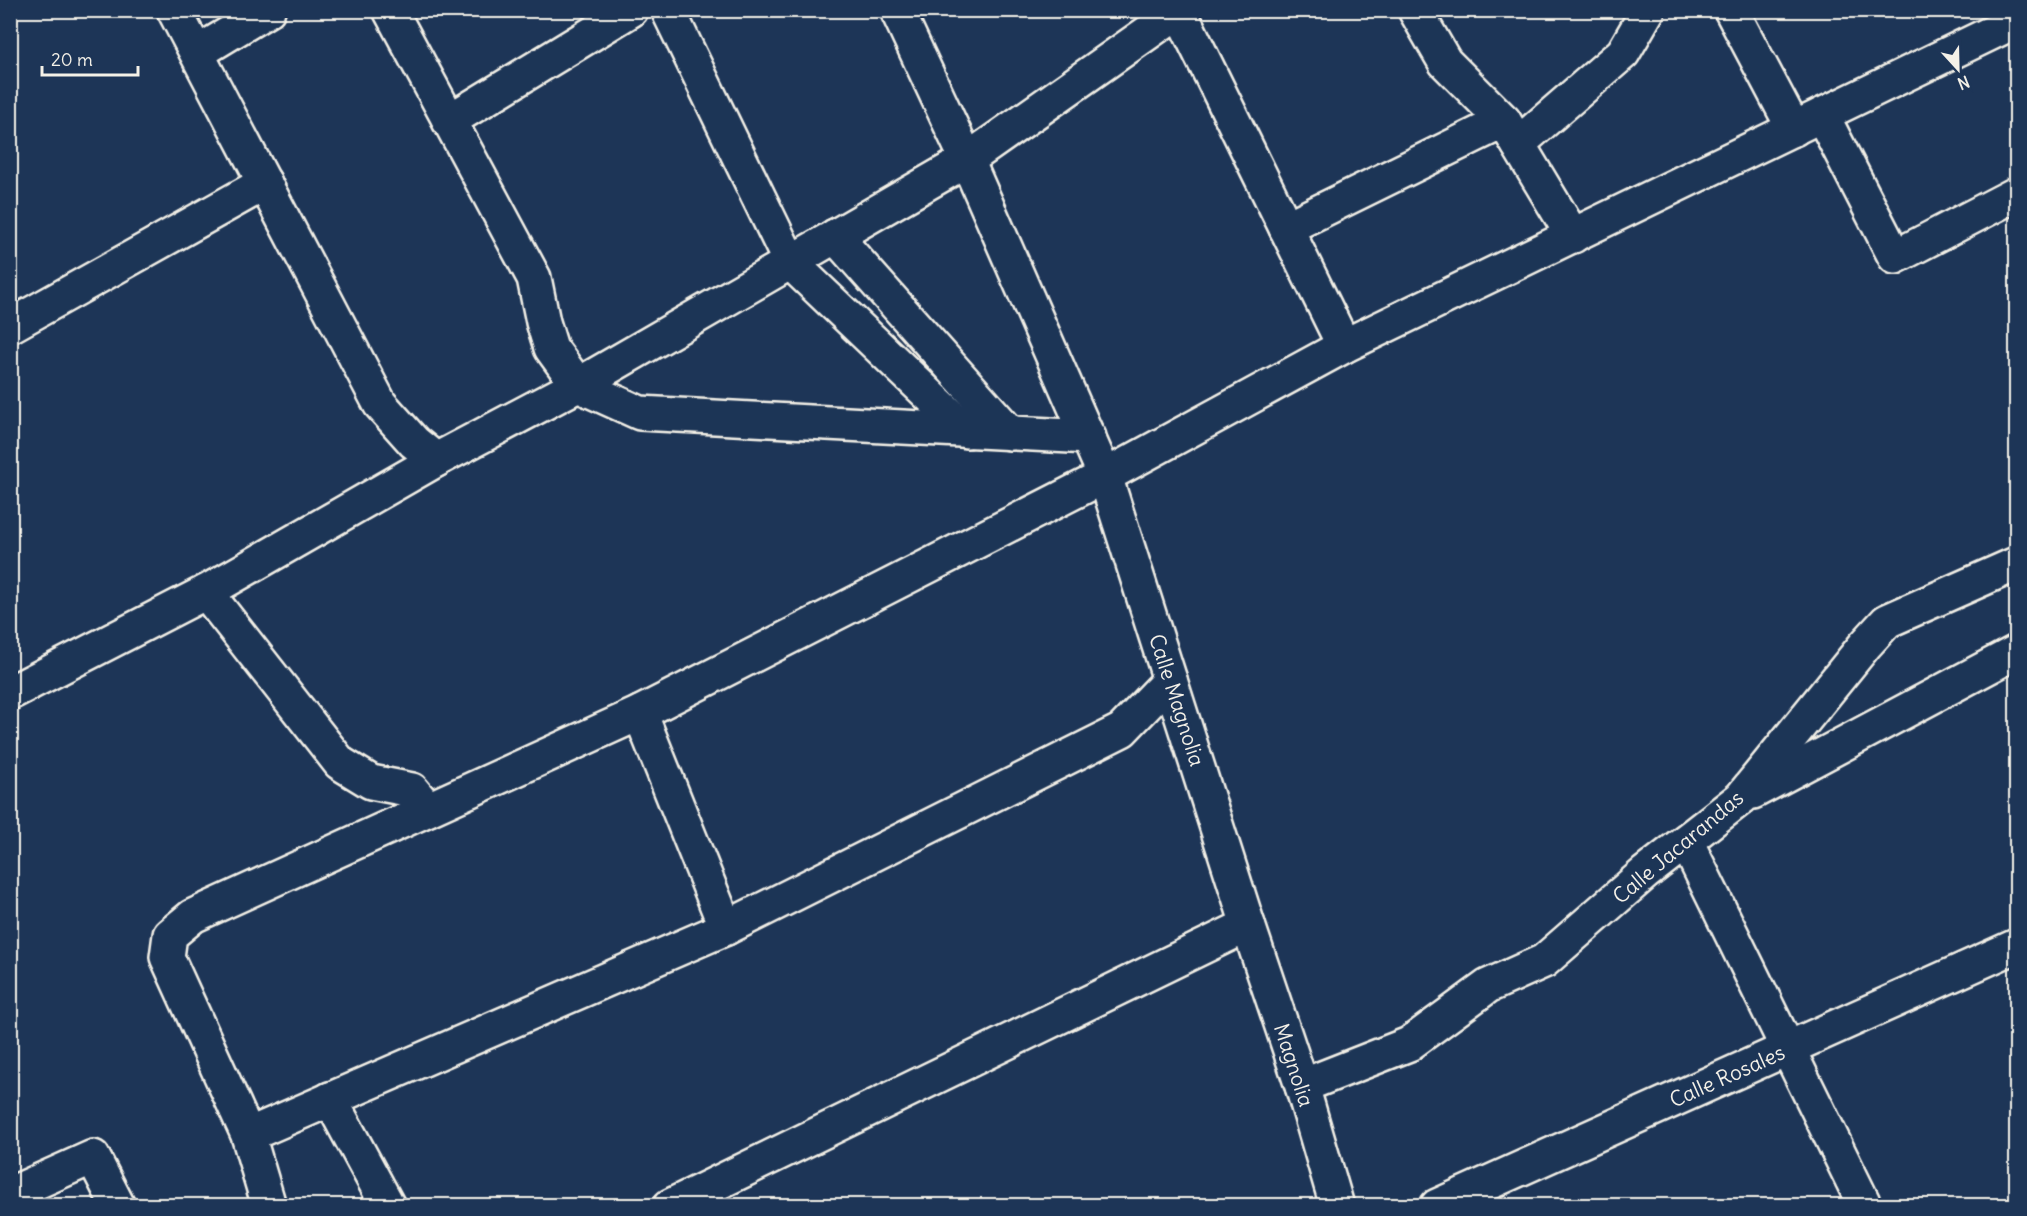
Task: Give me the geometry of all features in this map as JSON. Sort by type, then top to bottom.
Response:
[{"type":"street","points":[[174,10],[380,404],[414,442],[436,460]]},
{"type":"street","points":[[197,53],[268,10]]},
{"type":"street","points":[[390,10],[534,278],[551,348],[578,385],[640,413],[1089,437]]},
{"type":"street","points":[[449,121],[631,10]]},
{"type":"street","points":[[668,10],[790,262],[967,431]]},
{"type":"street","name":"Calle Magnolia","points":[[897,10],[967,160],[1105,476],[1248,925]]},
{"type":"street","points":[[1415,10],[1445,62],[1511,133],[1573,236]]},
{"type":"street","points":[[1286,228],[1511,133],[1623,53],[1648,10]]},
{"type":"street","points":[[1731,10],[1808,122],[1895,257],[2016,195]]},
{"type":"street","points":[[10,693],[206,592],[436,460],[578,385],[967,160],[1180,11],[1344,346]]},
{"type":"street","points":[[269,1206],[248,1135],[167,957],[170,935],[193,916],[640,713],[1105,476],[1344,346],[1808,122],[2001,20]]},
{"type":"street","points":[[10,326],[265,183]]},
{"type":"street","points":[[835,236],[1010,433]]},
{"type":"street","name":"Calle Jacarandas","points":[[1302,1086],[1409,1044],[1488,986],[1544,961],[1645,873],[1742,798],[1865,645],[1887,621],[2016,564]]},
{"type":"street","points":[[206,592],[340,763],[371,782],[412,790],[428,810]]},
{"type":"street","points":[[1742,798],[2016,652]]},
{"type":"street","points":[[248,1135],[726,928],[1122,730],[1170,680]]},
{"type":"street","points":[[640,713],[726,928]]},
{"type":"street","points":[[1686,841],[1865,1206]]},
{"type":"street","points":[[670,1206],[1248,925]]},
{"type":"street","name":"Magnolia","points":[[1248,925],[1302,1086],[1337,1206]]},
{"type":"street","name":"Calle Rosales","points":[[1437,1206],[2016,946]]},
{"type":"street","points":[[330,1099],[388,1206]]},
{"type":"street","points":[[10,1194],[93,1156],[118,1206]]}]
